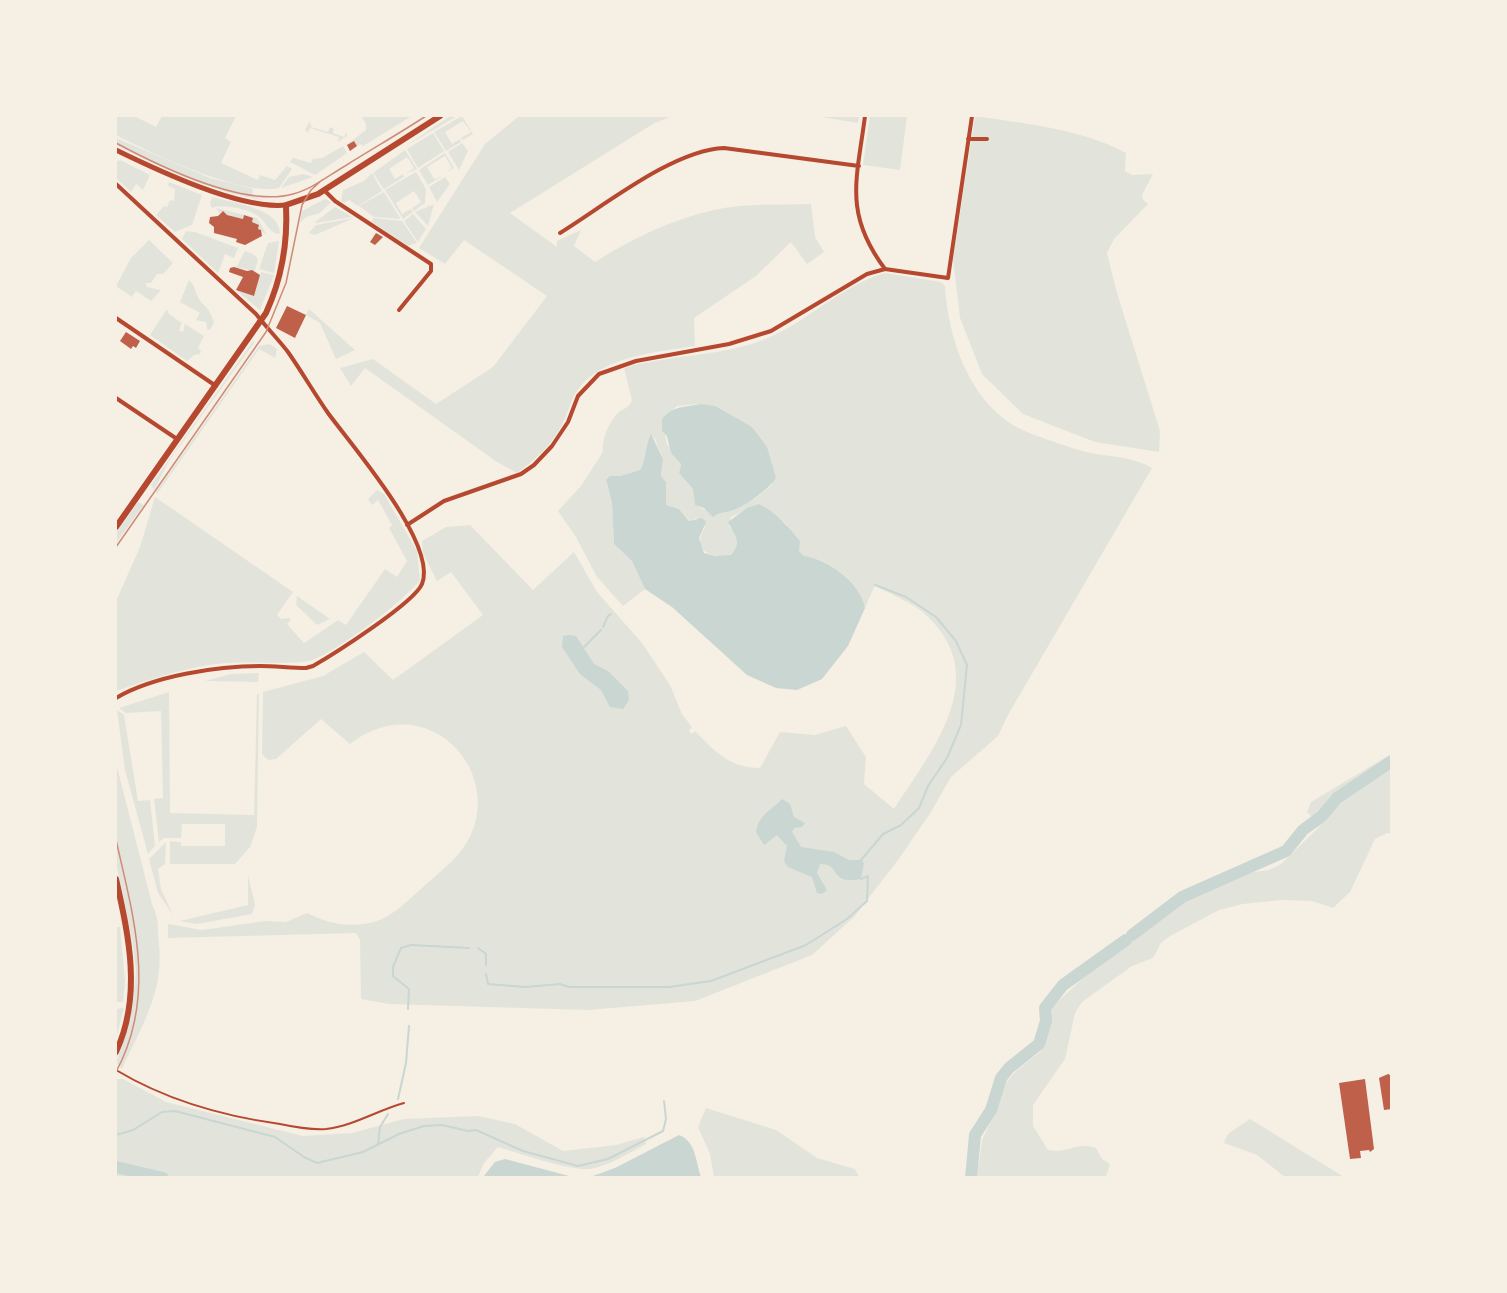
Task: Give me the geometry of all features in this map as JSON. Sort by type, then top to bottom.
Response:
[{"type":"main road","points":[[116,527],[261,321],[273,298],[283,263],[286,205],[305,200],[324,190],[440,116]]},
{"type":"main road","points":[[116,879],[127,929],[131,967],[131,991],[126,1020],[116,1052]]},
{"type":"street","points":[[865,116],[855,200],[857,219],[873,254],[885,269]]},
{"type":"street","points":[[407,525],[444,501],[521,474],[534,465],[552,446],[568,422],[578,396],[599,374],[636,360],[729,344],[771,331],[867,274],[885,269],[948,278],[972,116]]},
{"type":"street","points":[[968,139],[987,139]]},
{"type":"street","points":[[560,233],[674,161],[703,150],[724,148],[859,166]]},
{"type":"street","points":[[116,150],[210,189],[261,204],[286,205]]},
{"type":"street","points":[[116,184],[261,321],[288,352],[328,412],[381,481],[407,525],[424,569],[421,585],[412,596],[329,657],[306,669],[261,666],[206,671],[168,680],[116,698]]},
{"type":"street","points":[[324,190],[335,201],[431,264],[431,271],[399,310]]},
{"type":"street","points":[[116,318],[216,387]]},
{"type":"street","points":[[116,398],[179,440]]},
{"type":"lane","points":[[116,1070],[146,1087],[189,1104],[260,1122],[294,1127],[333,1128],[404,1103]]},
{"type":"shaded area","points":[[116,116],[134,116],[156,127],[162,116],[236,116],[225,138],[231,142],[221,163],[258,180],[260,175],[275,180],[287,166],[292,169],[279,188],[263,189],[220,180],[173,162],[116,135]]},
{"type":"shaded area","points":[[361,116],[412,116],[363,146],[361,144],[357,146],[354,141],[345,146],[366,130],[366,124]]},
{"type":"shaded area","points":[[450,116],[457,116],[406,146]]},
{"type":"shaded area","points":[[462,116],[473,134],[463,140],[461,138],[471,132],[463,121],[445,132],[452,144],[460,139],[461,142],[446,151],[434,132]]},
{"type":"shaded area","points":[[672,116],[653,124],[510,213],[557,247],[557,241],[581,230],[574,246],[595,262],[652,231],[698,214],[738,206],[811,204],[815,237],[824,252],[807,264],[791,242],[756,276],[694,318],[695,346],[632,357],[602,369],[590,377],[576,392],[559,430],[549,444],[517,473],[497,462],[365,368],[351,386],[340,368],[373,359],[436,404],[493,367],[547,296],[464,240],[445,264],[419,248],[485,144],[518,117]]},
{"type":"shaded area","points":[[814,116],[859,116],[858,123]]},
{"type":"shaded area","points":[[870,116],[907,116],[900,170],[863,165]]},
{"type":"shaded area","points":[[975,116],[1052,128],[1090,138],[1126,153],[1125,171],[1132,175],[1153,174],[1142,195],[1143,200],[1148,204],[1114,239],[1107,253],[1117,293],[1160,431],[1159,452],[1095,442],[1023,414],[982,374],[960,318],[953,259]]},
{"type":"shaded area","points":[[310,121],[311,127],[328,132],[330,127],[334,129],[333,133],[344,137],[346,133],[348,135],[338,142],[339,137],[310,128],[308,133],[305,130]]},
{"type":"shaded area","points":[[433,133],[444,151],[418,168],[407,149]]},
{"type":"shaded area","points":[[116,138],[210,178],[253,189],[252,196],[264,200],[207,186],[116,145]]},
{"type":"shaded area","points":[[462,143],[468,151],[459,170],[448,152]]},
{"type":"shaded area","points":[[343,146],[347,153],[315,175],[290,162],[293,158],[311,163],[313,159],[322,158]]},
{"type":"shaded area","points":[[405,150],[417,169],[405,174],[414,168],[407,157],[389,169],[395,179],[403,174],[404,177],[384,189],[373,173]]},
{"type":"shaded area","points":[[445,153],[454,168],[445,173],[452,168],[445,156],[427,167],[434,179],[442,176],[428,185],[419,170]]},
{"type":"shaded area","points":[[120,160],[150,175],[143,190],[136,184],[131,192],[116,178],[116,162]]},
{"type":"shaded area","points":[[416,172],[426,189],[425,203],[414,211],[412,208],[421,202],[414,191],[396,203],[402,214],[411,209],[413,212],[403,219],[385,190]]},
{"type":"shaded area","points":[[372,173],[382,191],[358,206],[349,200],[344,203],[341,201],[343,190],[364,181]]},
{"type":"shaded area","points":[[304,174],[313,177],[281,188],[289,177]]},
{"type":"shaded area","points":[[445,177],[450,184],[437,202],[429,187]]},
{"type":"shaded area","points":[[169,182],[202,195],[192,225],[175,232],[156,215],[164,206],[167,207],[170,200],[174,201],[175,189],[168,186]]},
{"type":"shaded area","points":[[384,192],[400,219],[374,217],[359,206]]},
{"type":"shaded area","points":[[212,197],[243,204],[264,212],[273,218],[280,234],[273,232],[254,213],[229,207],[212,208],[210,203]]},
{"type":"shaded area","points":[[325,199],[331,202],[320,213],[306,217],[300,223],[302,211]]},
{"type":"shaded area","points":[[434,204],[428,226],[415,212]]},
{"type":"shaded area","points":[[335,207],[352,217],[315,222]]},
{"type":"shaded area","points":[[216,208],[257,218],[267,235],[258,229],[259,225],[252,222],[253,218],[244,215],[243,219],[227,215],[223,211],[219,213]]},
{"type":"shaded area","points":[[413,214],[426,229],[418,242],[404,221]]},
{"type":"shaded area","points":[[354,218],[315,235],[309,233],[316,225]]},
{"type":"shaded area","points":[[373,218],[402,221],[417,243],[408,246],[372,222]]},
{"type":"shaded area","points":[[186,231],[195,232],[238,248],[234,258],[225,254],[218,273],[182,239]]},
{"type":"shaded area","points":[[149,240],[173,263],[163,274],[157,274],[151,283],[146,283],[147,287],[161,290],[151,301],[136,291],[132,297],[116,286],[131,258]]},
{"type":"shaded area","points":[[279,241],[274,273],[259,269],[268,243]]},
{"type":"shaded area","points":[[245,251],[258,259],[255,271],[234,267],[237,266]]},
{"type":"shaded area","points":[[261,272],[274,275],[260,310],[236,290],[254,296]]},
{"type":"shaded area","points":[[885,273],[941,282],[945,286],[951,325],[963,364],[984,399],[1013,425],[1079,450],[1128,459],[1152,468],[998,736],[951,777],[931,812],[898,860],[854,917],[812,955],[695,1001],[588,1010],[389,1004],[361,999],[360,940],[356,933],[168,938],[168,924],[202,930],[265,921],[286,922],[307,913],[340,924],[356,925],[381,920],[400,908],[463,849],[474,826],[478,809],[473,777],[466,761],[456,748],[443,737],[427,729],[407,725],[387,726],[368,733],[350,744],[321,719],[276,759],[268,760],[262,754],[263,692],[323,676],[364,652],[393,680],[483,615],[451,572],[437,581],[423,553],[422,541],[446,527],[470,525],[533,590],[574,552],[597,592],[642,643],[670,685],[682,714],[692,727],[689,731],[692,734],[695,731],[723,757],[740,765],[760,768],[780,732],[815,735],[846,726],[866,757],[864,784],[894,809],[938,739],[949,714],[955,689],[955,664],[946,640],[922,611],[875,585],[865,608],[857,590],[842,573],[823,561],[804,556],[799,551],[798,538],[793,536],[786,524],[759,504],[731,517],[729,526],[736,536],[737,543],[731,555],[716,556],[705,551],[700,541],[705,527],[696,518],[690,521],[679,509],[666,505],[666,482],[661,476],[663,459],[654,437],[640,470],[620,476],[610,476],[606,482],[612,503],[614,544],[632,561],[645,589],[623,606],[597,577],[576,537],[558,511],[581,486],[603,452],[604,437],[614,417],[632,401],[624,368],[642,363],[733,349],[768,338],[870,278]],"holes":[[[700,404],[752,427],[772,484],[746,503],[725,511],[704,509],[695,504],[693,489],[679,473],[681,464],[667,444],[662,419],[677,406]]]},
{"type":"shaded area","points":[[189,280],[212,317],[214,323],[210,330],[207,329],[206,322],[196,320],[200,313],[180,302]]},
{"type":"shaded area","points":[[167,309],[169,314],[182,323],[179,330],[183,332],[185,324],[204,336],[198,348],[201,351],[200,354],[194,355],[187,361],[150,335]]},
{"type":"shaded area","points":[[309,309],[355,350],[336,359],[320,323],[306,315]]},
{"type":"shaded area","points":[[253,341],[254,343],[169,461],[154,490],[151,485]]},
{"type":"shaded area","points":[[270,344],[277,349],[275,358],[259,349],[157,494],[156,492],[259,346]]},
{"type":"shaded area","points":[[700,404],[715,406],[752,427],[767,447],[776,478],[748,502],[713,517],[704,508],[695,505],[693,489],[679,473],[681,464],[671,453],[667,436],[662,431],[662,419],[671,411]]},
{"type":"shaded area","points":[[651,434],[663,459],[661,476],[666,482],[666,505],[679,509],[689,521],[702,518],[706,522],[699,538],[704,553],[715,556],[731,555],[737,542],[728,522],[747,508],[759,504],[777,516],[800,541],[799,551],[804,556],[833,567],[857,590],[865,608],[848,646],[822,679],[797,690],[776,688],[747,675],[672,607],[645,589],[632,561],[614,544],[612,503],[606,480],[610,476],[620,476],[640,470]]},
{"type":"shaded area","points":[[377,490],[384,494],[417,551],[420,580],[385,613],[334,649],[309,661],[236,663],[198,667],[116,691],[116,601],[140,547],[155,497],[293,592],[277,615],[281,619],[291,620],[287,624],[304,643],[338,620],[346,625],[385,569],[397,577],[407,561],[389,528],[392,525],[378,500],[372,505],[368,499]]},
{"type":"shaded area","points":[[138,502],[144,505],[116,543],[116,533]]},
{"type":"shaded area","points":[[297,596],[330,619],[317,625],[296,605]]},
{"type":"shaded area","points":[[563,636],[576,636],[594,664],[608,671],[628,691],[629,700],[623,709],[610,707],[601,690],[580,674],[562,647]]},
{"type":"shaded area","points":[[259,673],[258,682],[205,681],[231,674]]},
{"type":"shaded area","points":[[169,692],[170,813],[254,815],[257,694],[259,694],[257,827],[250,847],[235,864],[170,864],[170,841],[181,842],[181,846],[225,846],[225,824],[182,824],[181,838],[164,838],[159,842],[154,799],[163,798],[161,711],[126,713],[119,708]]},
{"type":"shaded area","points":[[117,710],[124,715],[138,801],[150,800],[155,846],[148,854],[125,770]]},
{"type":"shaded area","points":[[1391,754],[1391,834],[1387,833],[1375,839],[1350,892],[1333,908],[1312,901],[1282,900],[1243,904],[1219,910],[1170,936],[1161,943],[1153,958],[1132,966],[1082,1002],[1075,1013],[1065,1059],[1033,1105],[1033,1126],[1048,1150],[1083,1146],[1096,1148],[1102,1159],[1110,1164],[1106,1177],[977,1177],[982,1140],[997,1109],[1004,1085],[1015,1072],[1041,1051],[1051,1024],[1051,1008],[1094,968],[1184,900],[1247,873],[1269,870],[1281,864],[1320,826],[1307,812],[1311,802]]},
{"type":"shaded area","points":[[116,763],[155,910],[160,962],[150,1009],[122,1069],[116,1063],[131,1015],[136,971],[116,863]]},
{"type":"shaded area","points":[[782,799],[790,804],[794,817],[805,823],[802,827],[794,828],[792,832],[801,847],[834,852],[849,860],[861,860],[864,863],[861,879],[843,879],[831,867],[820,864],[817,873],[827,890],[822,894],[817,893],[812,877],[788,867],[784,861],[787,846],[777,835],[764,845],[756,832],[758,826],[763,817]]},
{"type":"shaded area","points":[[166,842],[165,864],[158,869],[161,889],[173,915],[158,893],[149,859]]},
{"type":"shaded area","points":[[248,875],[255,905],[252,914],[197,924],[180,921],[248,905]]},
{"type":"shaded area","points":[[116,927],[120,927],[125,981],[123,1002],[116,1002]]},
{"type":"shaded area","points":[[124,1008],[116,1038],[116,1009]]},
{"type":"shaded area","points":[[116,1079],[123,1079],[166,1102],[303,1136],[352,1133],[404,1119],[478,1116],[515,1124],[563,1151],[616,1145],[644,1137],[646,1144],[612,1162],[590,1169],[557,1164],[498,1147],[484,1163],[478,1177],[116,1177]]},
{"type":"shaded area","points":[[706,1108],[776,1130],[817,1158],[855,1169],[859,1177],[714,1177],[710,1154],[698,1127]]},
{"type":"shaded area","points":[[1250,1119],[1344,1177],[1285,1177],[1257,1155],[1224,1143],[1228,1134]]},
{"type":"shaded area","points":[[679,1135],[685,1138],[692,1147],[701,1177],[590,1177],[615,1168]]},
{"type":"shaded area","points":[[505,1159],[573,1177],[483,1177],[495,1162]]},
{"type":"building","points":[[354,141],[357,146],[350,151],[347,145]]},
{"type":"building","points":[[223,211],[227,215],[243,219],[244,215],[253,218],[252,222],[259,225],[258,229],[261,230],[262,236],[245,245],[236,242],[237,239],[214,233],[214,227],[209,223],[210,217],[218,216]]},
{"type":"building","points":[[376,233],[383,237],[375,245],[370,242]]},
{"type":"building","points":[[230,268],[247,271],[252,270],[260,275],[254,296],[236,290],[243,277],[229,272]]},
{"type":"building","points":[[287,306],[306,315],[295,338],[276,328]]},
{"type":"building","points":[[126,332],[140,341],[136,348],[133,346],[131,349],[120,341]]},
{"type":"building","points":[[1388,1074],[1392,1076],[1392,1109],[1384,1110],[1379,1078]]},
{"type":"building","points":[[1365,1079],[1374,1149],[1370,1152],[1369,1150],[1360,1151],[1361,1158],[1350,1159],[1339,1083]]},
{"type":"waterway","points":[[861,860],[883,834],[901,825],[919,808],[928,786],[947,758],[961,725],[967,665],[956,641],[936,617],[906,597],[875,585]]},
{"type":"waterway","points":[[603,627],[611,614]]},
{"type":"waterway","points":[[584,647],[601,630]]},
{"type":"waterway","points":[[1132,935],[1182,897],[1286,851],[1303,830],[1322,816],[1337,798],[1392,761]]},
{"type":"waterway","points":[[486,974],[488,984],[525,987],[560,984],[569,987],[669,987],[711,981],[806,945],[847,919],[867,901],[868,876],[861,879]]},
{"type":"waterway","points":[[971,1178],[975,1135],[991,1110],[1001,1078],[1009,1068],[1039,1044],[1046,1021],[1045,1008],[1063,985],[1126,940]]},
{"type":"waterway","points":[[408,1009],[409,989],[393,976],[393,967],[401,948],[411,945],[469,948]]},
{"type":"waterway","points":[[478,948],[486,954],[486,965]]},
{"type":"waterway","points":[[398,1099],[406,1063],[409,1026]]},
{"type":"waterway","points":[[116,1135],[133,1130],[162,1112],[175,1111],[275,1137],[317,1163],[363,1152],[399,1134],[424,1126],[442,1125],[468,1131],[476,1130],[523,1151],[578,1166],[608,1159],[663,1131],[666,1119],[664,1101]]},
{"type":"waterway","points":[[378,1145],[380,1127],[388,1114]]},
{"type":"waterway","points":[[116,1167],[163,1178]]},
{"type":"tram line","points":[[116,143],[155,163],[202,182],[227,190],[273,197],[293,194],[313,186],[426,116]]},
{"type":"tram line","points":[[116,547],[266,332],[286,283],[302,205],[311,190],[322,180]]},
{"type":"tram line","points":[[116,840],[135,928],[139,986],[136,1015],[129,1043],[116,1072]]}]
